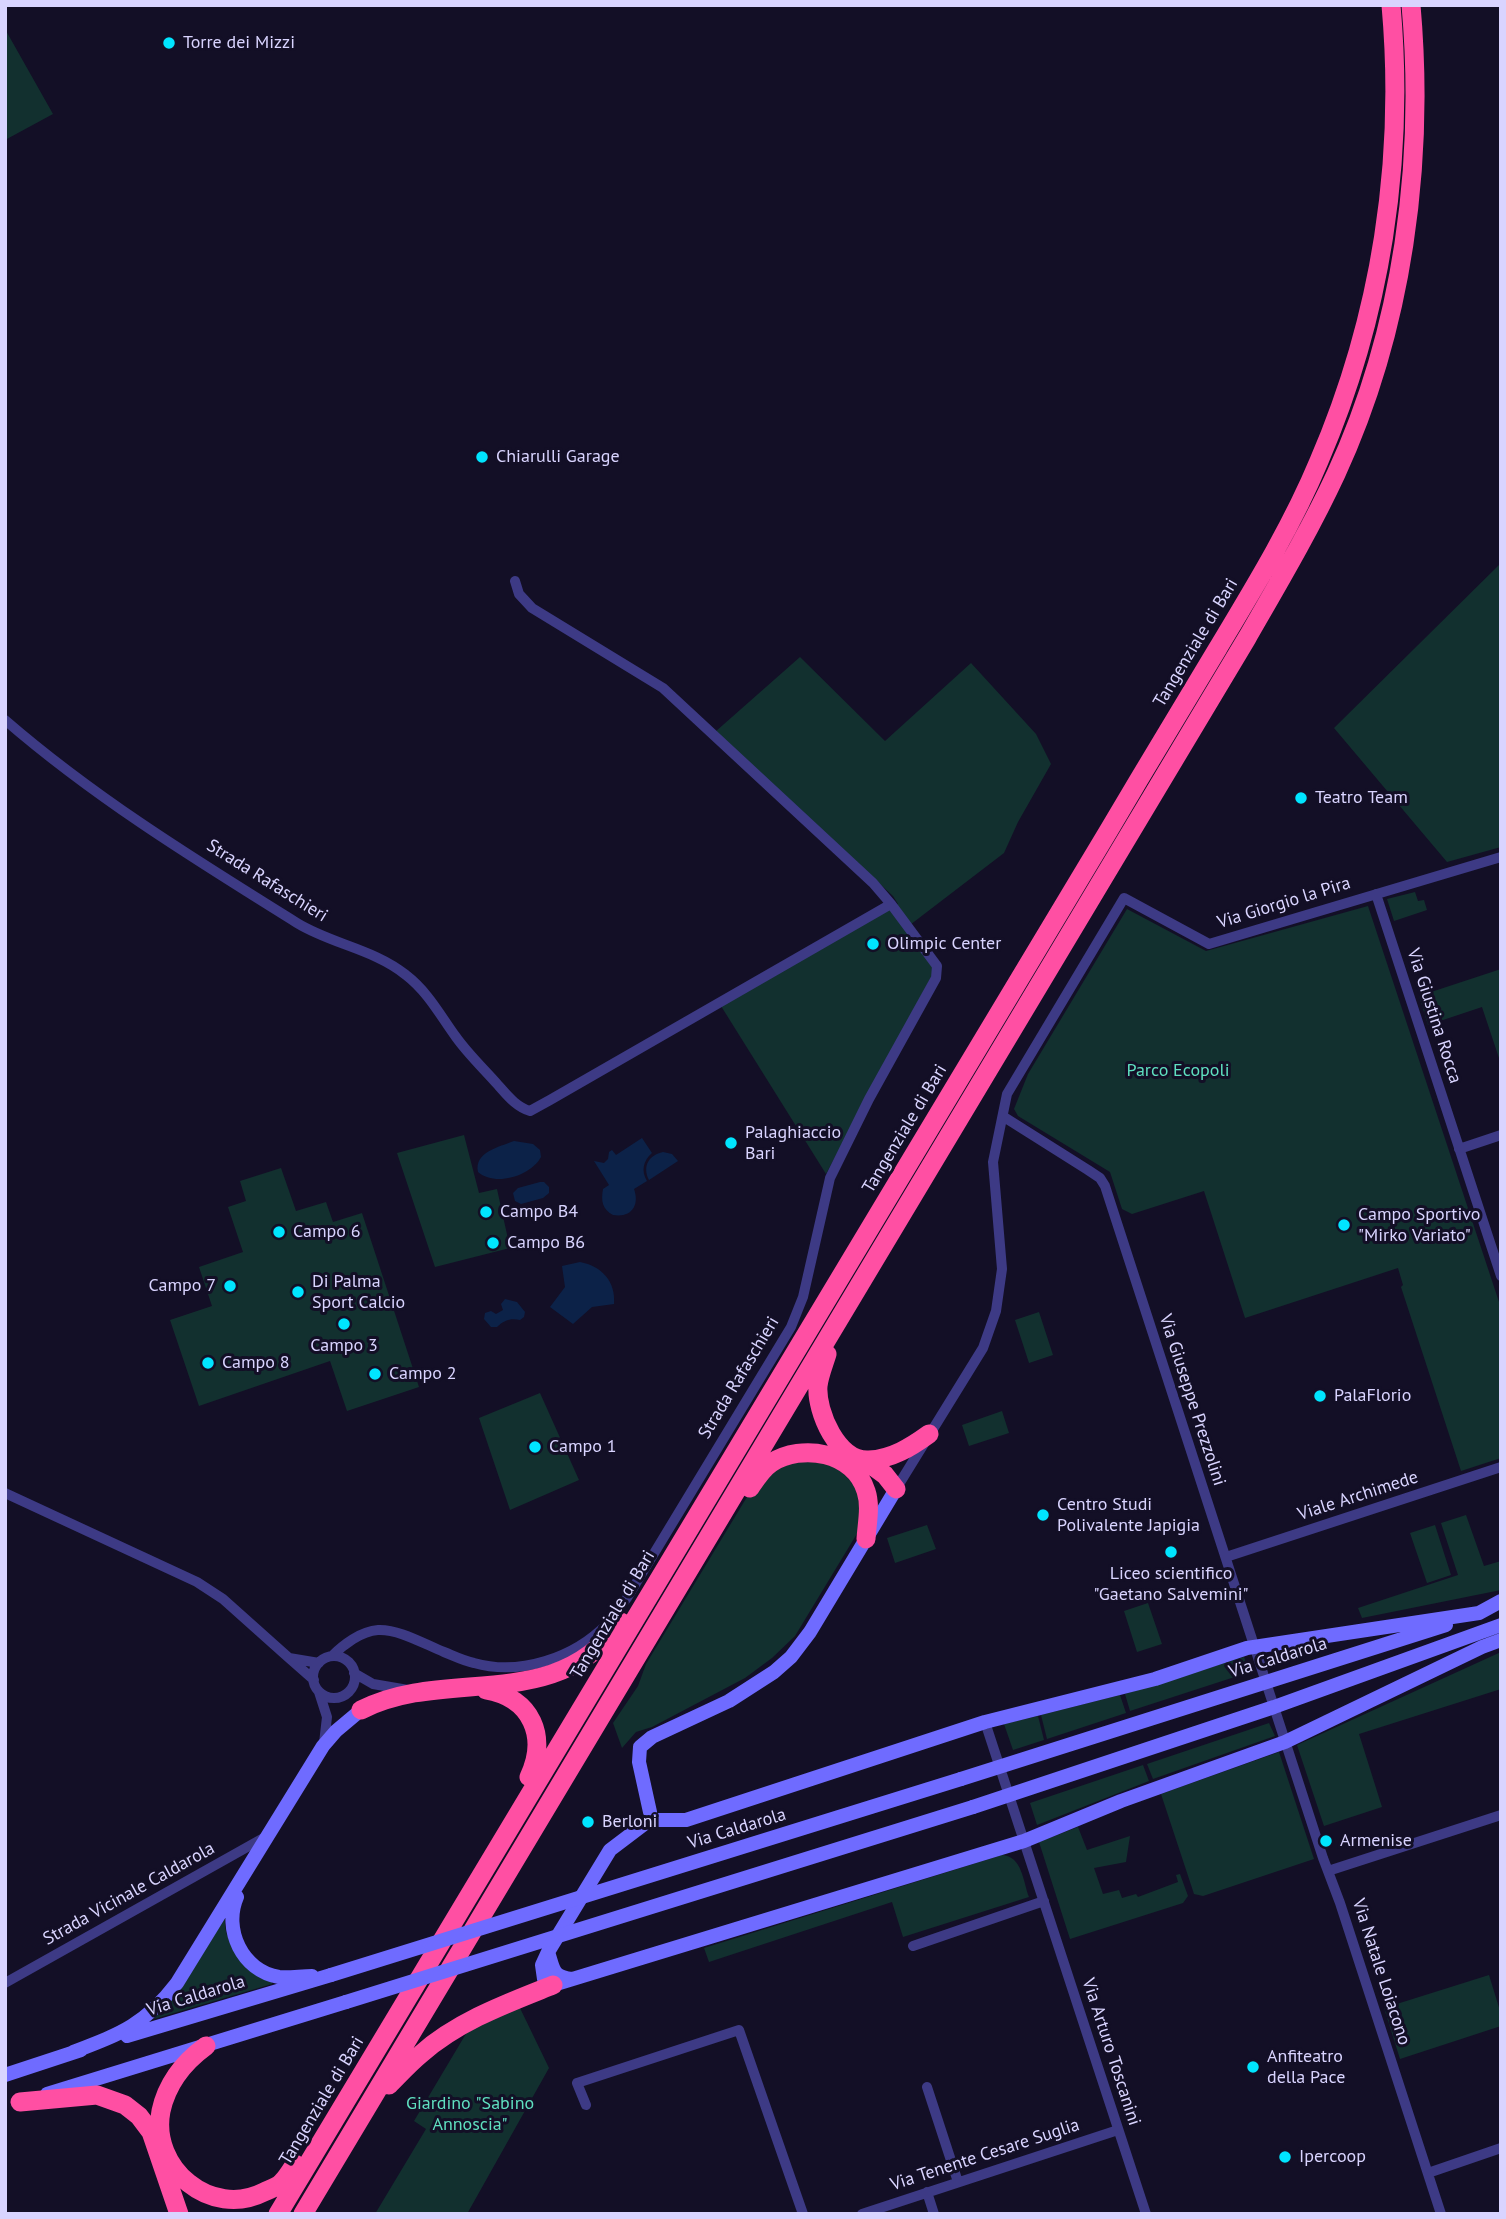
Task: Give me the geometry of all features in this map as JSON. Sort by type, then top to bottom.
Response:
[{"type":"highway","name":"Tangenziale di Bari","points":[[303,2214],[1272,556],[1319,463],[1350,380],[1378,274],[1386,223],[1396,115],[1391,5]]},
{"type":"highway","name":"Tangenziale di Bari","points":[[278,2214],[499,1843],[835,1326],[1290,565],[1337,472],[1373,375],[1398,275],[1407,223],[1417,104],[1411,5]]},
{"type":"highway","points":[[835,1326],[818,1384],[819,1406],[827,1428],[878,1489],[896,1489]]},
{"type":"highway","points":[[361,1710],[394,1696],[421,1691],[509,1685],[550,1676],[583,1659],[607,1641],[636,1601],[727,1523],[759,1475],[770,1464],[799,1452],[818,1453],[863,1470],[899,1453],[929,1434]]},
{"type":"highway","points":[[863,1470],[869,1511],[866,1539]]},
{"type":"highway","points":[[474,1688],[493,1691],[521,1706],[534,1725],[538,1741],[537,1760],[501,1825],[499,1843]]},
{"type":"highway","points":[[368,2105],[423,2052],[467,2023],[553,1985]]},
{"type":"highway","points":[[206,2046],[180,2070],[167,2091],[160,2112],[161,2135],[168,2161],[179,2176],[196,2190],[212,2197],[232,2200],[254,2197],[281,2183],[346,2101]]},
{"type":"highway","points":[[13,2104],[97,2095],[125,2105],[139,2116],[151,2132],[179,2214]]},
{"type":"street","name":"Strada Rafaschieri","points":[[364,1634],[376,1630],[387,1631],[474,1664],[521,1667],[563,1654],[590,1639],[608,1623],[627,1598],[791,1327],[803,1297],[830,1178],[857,1121],[936,978],[937,966],[873,883],[679,702],[642,674],[532,608],[519,594],[515,581]]},
{"type":"street","name":"Strada Rafaschieri","points":[[5,720],[78,778],[149,828],[297,923],[326,938],[357,948],[390,964],[407,976],[425,992],[467,1051],[512,1101],[530,1111],[891,904]]},
{"type":"street","name":"Via Giorgio la Pira","points":[[1004,1117],[1007,1094],[1124,898],[1209,944],[1501,857]]},
{"type":"street","name":"Via Giustina Rocca","points":[[1376,894],[1501,1276]]},
{"type":"street","points":[[1004,1117],[993,1162],[1002,1269],[996,1311],[983,1348],[810,1632],[791,1657],[747,1690],[652,1737],[640,1748],[639,1762],[650,1819],[610,1850],[548,1952],[542,1965],[544,1979],[553,1985],[1024,1841],[1121,1801],[1285,1742],[1501,1640]]},
{"type":"street","name":"Via Giuseppe Prezzolini","points":[[1004,1117],[1100,1178],[1105,1186],[1285,1742]]},
{"type":"street","points":[[1459,1149],[1501,1135]]},
{"type":"street","name":"Viale Archimede","points":[[1226,1557],[1501,1467]]},
{"type":"street","points":[[5,1493],[197,1582],[223,1599],[314,1680],[327,1717],[323,1746]]},
{"type":"street","name":"Via Caldarola","points":[[5,2075],[961,1779],[1460,1621],[1501,1601]]},
{"type":"street","name":"Via Caldarola","points":[[650,1819],[686,1820],[985,1722],[1155,1679],[1256,1647],[1501,1611]]},
{"type":"street","points":[[13,2104],[1008,1796],[1274,1707],[1501,1625]]},
{"type":"street","points":[[314,1680],[315,1668],[319,1663],[364,1634]]},
{"type":"street","points":[[340,1697],[350,1689],[355,1648],[364,1634]]},
{"type":"street","points":[[1435,1650],[1482,1647]]},
{"type":"street","points":[[332,1656],[338,1657],[352,1673],[373,1684],[421,1691]]},
{"type":"street","points":[[289,1658],[319,1663]]},
{"type":"street","points":[[352,1673],[355,1698],[361,1710]]},
{"type":"street","points":[[319,1692],[329,1697],[340,1697],[361,1710]]},
{"type":"street","points":[[73,2052],[118,2035],[148,2016],[164,2000],[250,1867],[323,1746],[361,1710]]},
{"type":"street","name":"Via Arturo Toscanini","points":[[985,1722],[1146,2214]]},
{"type":"street","name":"Via Natale Loiacono","points":[[1285,1742],[1441,2214]]},
{"type":"street","points":[[1328,1871],[1501,1815]]},
{"type":"street","name":"Strada Vicinale Caldarola","points":[[5,1983],[270,1835]]},
{"type":"street","points":[[250,1867],[232,1909],[236,1943],[246,1959],[278,1977],[331,1975]]},
{"type":"street","points":[[912,1946],[1044,1901]]},
{"type":"street","points":[[548,1952],[555,1974],[573,1979]]},
{"type":"street","points":[[586,2105],[578,2083],[739,2030],[803,2214]]},
{"type":"street","points":[[928,2087],[958,2182]]},
{"type":"street","name":"Via Tenente Cesare Suglia","points":[[862,2214],[1118,2130]]},
{"type":"street","points":[[1428,2173],[1501,2148]]},
{"type":"street","points":[[927,2192],[934,2214]]},
{"type":"green space","points":[[5,29],[53,114],[5,140]]},
{"type":"green space","points":[[1501,563],[1501,847],[1447,862],[1334,728]]},
{"type":"green space","name":"Olimpic Center","points":[[800,657],[885,741],[971,663],[1036,734],[1051,764],[1004,853],[906,928],[937,966],[826,1174],[721,1006],[898,904],[893,896],[715,732]]},
{"type":"green space","points":[[1415,892],[1418,901],[1424,900],[1427,910],[1394,921],[1387,899]]},
{"type":"green space","name":"Parco Ecopoli","points":[[1368,906],[1501,1308],[1501,1458],[1461,1471],[1401,1287],[1403,1285],[1398,1268],[1245,1318],[1204,1191],[1132,1214],[1122,1209],[1110,1172],[1018,1116],[1014,1109],[1028,1074],[1127,909],[1206,951]]},
{"type":"green space","points":[[1501,969],[1501,1061],[1482,1007],[1428,1025],[1419,996]]},
{"type":"green space","name":"Di Palma Sport Calcio","points":[[464,1135],[479,1193],[497,1189],[510,1248],[435,1267],[397,1153]]},
{"type":"green space","name":"Di Palma Sport Calcio","points":[[281,1168],[296,1211],[326,1202],[333,1222],[362,1213],[419,1387],[347,1411],[330,1361],[199,1406],[170,1320],[212,1306],[199,1267],[243,1252],[228,1207],[246,1201],[240,1181]]},
{"type":"green space","points":[[1039,1312],[1053,1355],[1029,1363],[1015,1320]]},
{"type":"green space","name":"Campo 1","points":[[540,1393],[579,1480],[510,1510],[479,1418]]},
{"type":"green space","points":[[1002,1411],[1009,1433],[969,1446],[962,1425]]},
{"type":"green space","points":[[789,1460],[834,1464],[862,1493],[858,1532],[795,1636],[772,1658],[745,1678],[652,1727],[636,1732],[622,1748],[613,1723],[638,1686],[646,1664],[753,1487]]},
{"type":"green space","points":[[1466,1515],[1484,1566],[1501,1561],[1501,1590],[1362,1618],[1358,1608],[1458,1575],[1441,1523]]},
{"type":"green space","points":[[927,1525],[936,1549],[895,1563],[887,1538]]},
{"type":"green space","points":[[1435,1525],[1451,1575],[1427,1583],[1410,1533]]},
{"type":"green space","points":[[1148,1603],[1162,1644],[1137,1652],[1124,1611]]},
{"type":"green space","points":[[1501,1652],[1501,1689],[1359,1734],[1382,1807],[1324,1826],[1297,1745]]},
{"type":"green space","points":[[1244,1657],[1250,1672],[1130,1711],[1125,1694]]},
{"type":"green space","points":[[1120,1695],[1126,1713],[1047,1739],[1041,1715]]},
{"type":"green space","points":[[1038,1716],[1044,1740],[1013,1750],[1004,1724]]},
{"type":"green space","points":[[1269,1723],[1275,1736],[1153,1779],[1147,1764]]},
{"type":"green space","points":[[1279,1752],[1314,1859],[1203,1896],[1194,1894],[1161,1794]]},
{"type":"green space","points":[[1143,1765],[1149,1781],[1037,1825],[1030,1803]]},
{"type":"green space","points":[[1078,1827],[1087,1850],[1130,1836],[1126,1862],[1094,1868],[1103,1894],[1119,1890],[1122,1898],[1136,1894],[1138,1897],[1178,1882],[1176,1875],[1180,1874],[1188,1896],[1183,1903],[1070,1939],[1039,1842]]},
{"type":"green space","points":[[1002,1855],[1009,1856],[1018,1865],[1029,1897],[903,1937],[892,1902],[709,1962],[704,1948]]},
{"type":"green space","points":[[225,1919],[233,1947],[247,1962],[272,1981],[272,1984],[154,2019]]},
{"type":"green space","points":[[1489,1975],[1501,2014],[1501,2026],[1400,2059],[1384,2008]]},
{"type":"green space","name":"Giardino \"Sabino Annoscia\"","points":[[519,2006],[549,2068],[467,2214],[375,2214],[426,2129],[414,2121],[467,2032]]},
{"type":"water","points":[[642,1138],[652,1153],[644,1166],[647,1181],[634,1189],[636,1201],[629,1213],[613,1215],[604,1207],[602,1201],[603,1189],[609,1185],[594,1161],[604,1163],[612,1150],[616,1155]]},
{"type":"water","points":[[514,1141],[533,1144],[540,1150],[541,1157],[536,1164],[521,1174],[503,1179],[494,1179],[478,1172],[478,1165],[484,1155]]},
{"type":"water","points":[[663,1152],[672,1154],[678,1161],[649,1180],[646,1170],[648,1162]]},
{"type":"water","points":[[540,1182],[549,1187],[549,1193],[543,1198],[521,1204],[515,1201],[513,1193],[518,1188]]},
{"type":"water","points":[[580,1262],[595,1267],[606,1276],[613,1289],[614,1304],[592,1307],[573,1324],[550,1307],[565,1287],[562,1266]]},
{"type":"water","points":[[505,1299],[517,1302],[525,1312],[524,1317],[491,1327],[484,1319],[485,1313],[491,1311],[496,1314],[503,1310],[501,1304]]},
{"type":"place","name":"Torre dei Mizzi","points":[[169,43]]},
{"type":"place","name":"Chiarulli Garage","points":[[482,457]]},
{"type":"place","name":"Teatro Team","points":[[1301,798]]},
{"type":"place","name":"Olimpic Center","points":[[873,944]]},
{"type":"place","name":"Palaghiaccio Bari","points":[[731,1143]]},
{"type":"place","name":"Campo B4","points":[[486,1212]]},
{"type":"place","name":"Campo Sportivo \"Mirko Variato\"","points":[[1344,1225]]},
{"type":"place","name":"Campo 6","points":[[279,1232]]},
{"type":"place","name":"Campo B6","points":[[493,1243]]},
{"type":"place","name":"Campo 7","points":[[230,1286]]},
{"type":"place","name":"Di Palma Sport Calcio","points":[[298,1292]]},
{"type":"place","name":"Campo 3","points":[[344,1324]]},
{"type":"place","name":"Campo 8","points":[[208,1363]]},
{"type":"place","name":"Campo 2","points":[[375,1374]]},
{"type":"place","name":"PalaFlorio","points":[[1320,1396]]},
{"type":"place","name":"Campo 1","points":[[535,1447]]},
{"type":"place","name":"Centro Studi Polivalente Japigia","points":[[1043,1515]]},
{"type":"place","name":"Liceo scientifico \"Gaetano Salvemini\"","points":[[1171,1552]]},
{"type":"place","name":"Berloni","points":[[588,1822]]},
{"type":"place","name":"Armenise","points":[[1326,1841]]},
{"type":"place","name":"Anfiteatro della Pace","points":[[1253,2067]]},
{"type":"place","name":"Ipercoop","points":[[1285,2157]]}]
